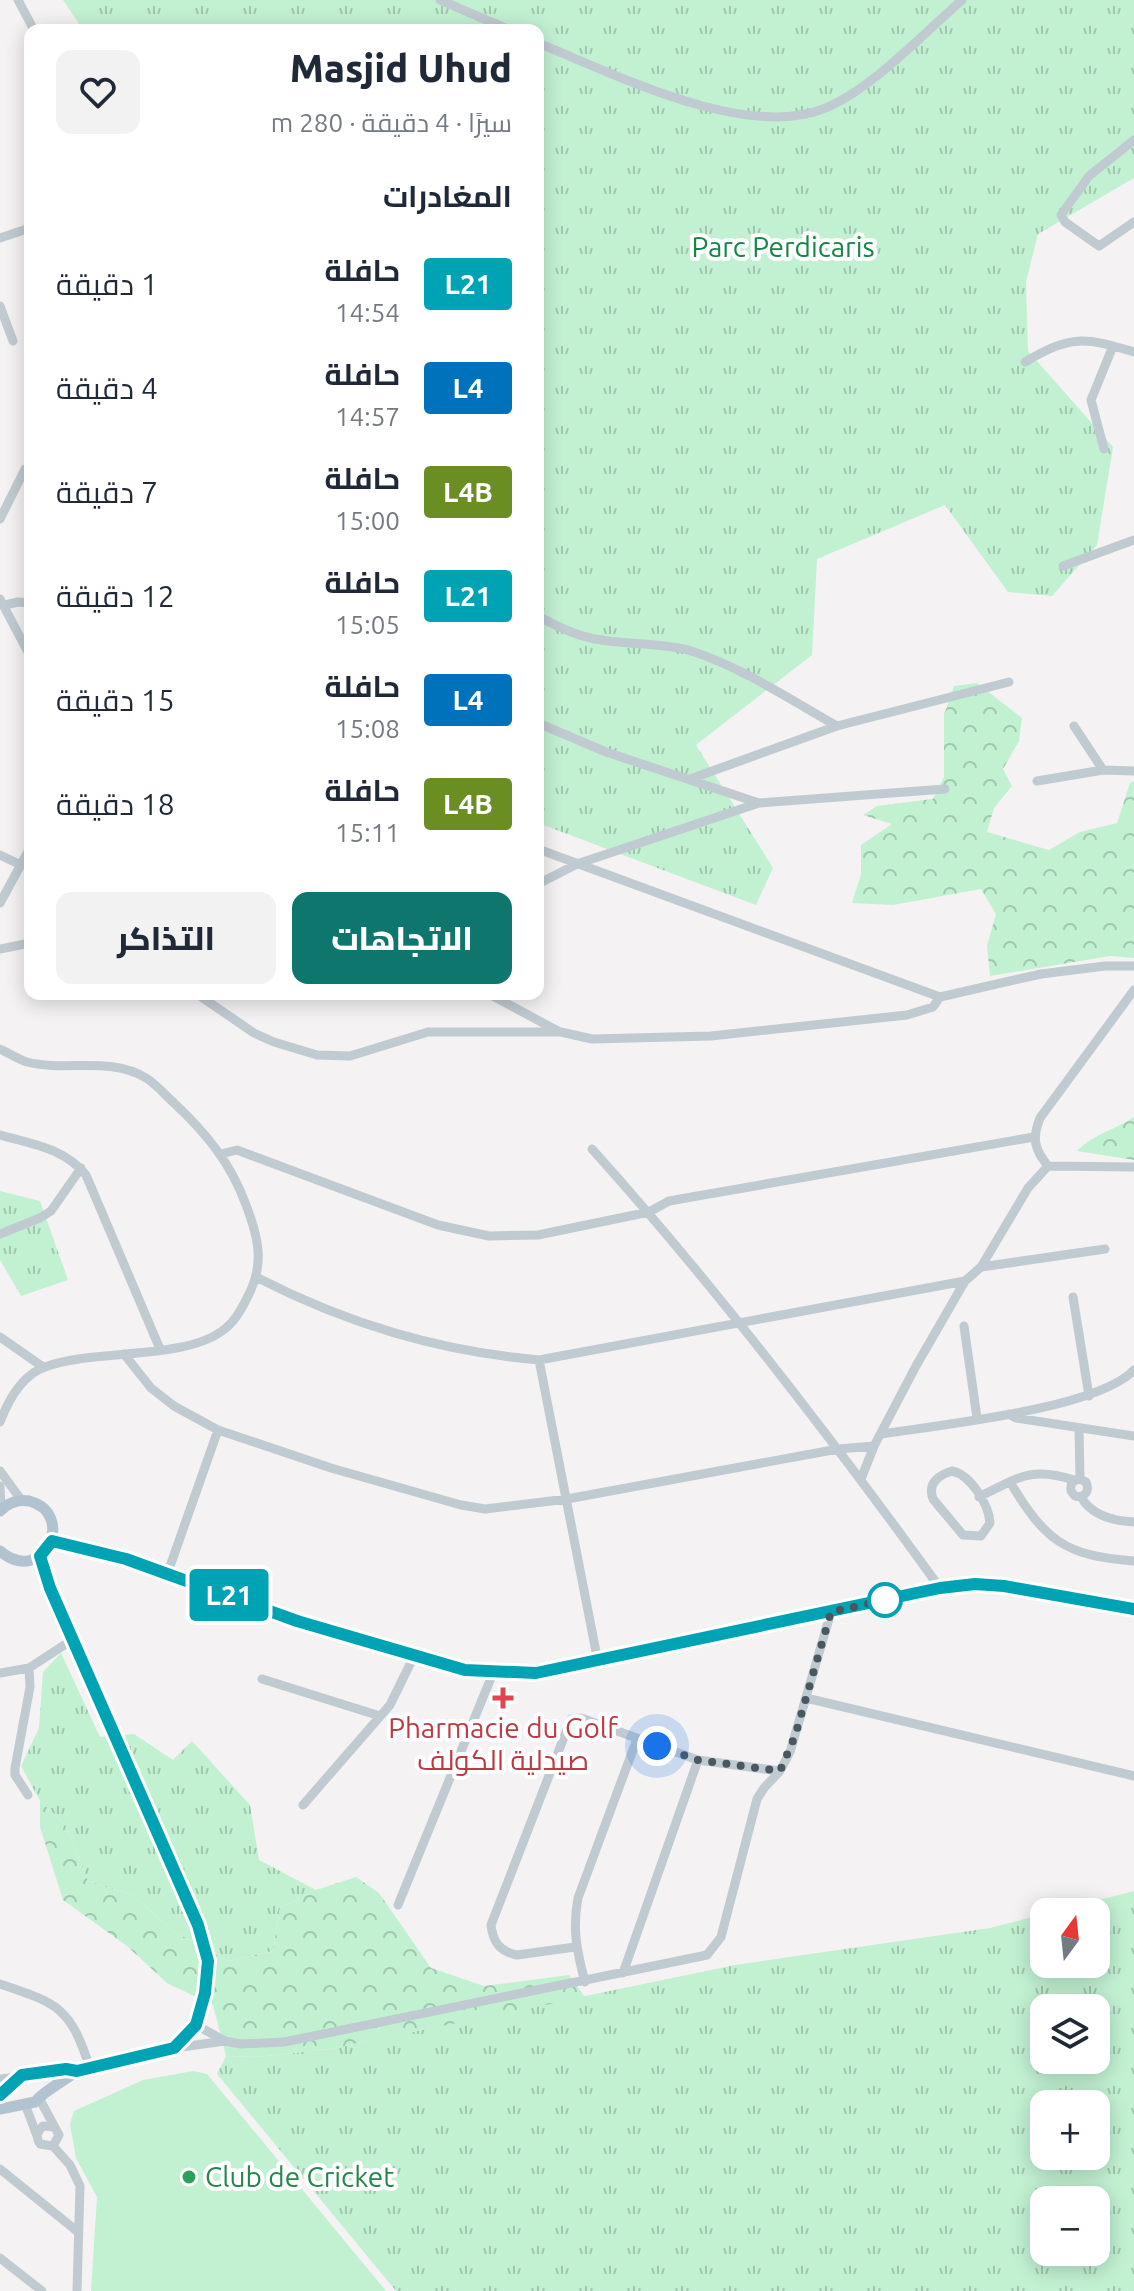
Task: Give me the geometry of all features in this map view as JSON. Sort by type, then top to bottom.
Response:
[{"type":"main road","points":[[0,1510],[10,1503],[22,1501],[40,1506],[51,1521],[52,1535],[40,1556],[27,1561],[10,1558],[0,1551]]},
{"type":"main road","points":[[52,1535],[168,1572],[297,1621],[465,1670],[493,1673],[536,1673],[598,1662],[940,1588],[975,1584],[1004,1586],[1134,1609]]},
{"type":"main road","points":[[0,2095],[15,2081],[32,2075],[66,2069],[77,2071],[174,2048],[196,2025],[205,1993],[208,1961],[198,1925],[72,1640],[40,1556]]},
{"type":"main road","points":[[27,1561],[50,1588]]},
{"type":"main road","points":[[0,2109],[40,2096],[77,2071]]},
{"type":"main road","points":[[32,2075],[40,2083],[40,2096]]},
{"type":"main road","points":[[15,2081],[13,2097],[23,2104]]},
{"type":"street","points":[[18,0],[31,24]]},
{"type":"street","points":[[440,0],[496,24]]},
{"type":"street","points":[[544,46],[671,97],[732,112],[795,117],[824,108],[855,91],[962,0]]},
{"type":"street","points":[[1134,140],[1089,176],[1061,215],[1065,222],[1099,246],[1134,222]]},
{"type":"street","points":[[0,238],[24,230]]},
{"type":"street","points":[[0,306],[13,341]]},
{"type":"street","points":[[1025,362],[1064,342],[1083,340],[1134,352]]},
{"type":"street","points":[[1104,449],[1091,400],[1113,346]]},
{"type":"street","points":[[0,519],[24,471]]},
{"type":"street","points":[[1063,566],[1134,540]]},
{"type":"street","points":[[24,602],[3,602],[24,644]]},
{"type":"street","points":[[544,619],[559,628],[598,640],[666,645],[691,651],[744,674],[837,726]]},
{"type":"street","points":[[690,779],[837,726],[1009,682]]},
{"type":"street","points":[[544,726],[606,752],[759,803]]},
{"type":"street","points":[[1074,726],[1103,770]]},
{"type":"street","points":[[1037,781],[1103,770],[1134,771]]},
{"type":"street","points":[[544,881],[577,864],[759,803],[945,789]]},
{"type":"street","points":[[544,851],[940,997],[1041,974],[1105,966],[1134,966]]},
{"type":"street","points":[[0,855],[21,865]]},
{"type":"street","points":[[0,903],[24,859]]},
{"type":"street","points":[[0,949],[24,944]]},
{"type":"street","points":[[1048,1166],[1038,1153],[1034,1137],[1040,1118],[1134,990]]},
{"type":"street","points":[[206,1000],[254,1033],[295,1050],[317,1055],[350,1056],[428,1032],[561,1032],[592,1039],[711,1036],[907,1015],[933,1007],[940,997]]},
{"type":"street","points":[[500,1000],[561,1032]]},
{"type":"street","points":[[0,1049],[26,1062],[110,1067],[146,1078],[195,1123],[221,1154],[240,1188],[257,1239],[258,1278],[235,1319],[220,1333],[205,1340],[160,1349],[43,1367],[14,1393],[0,1422]]},
{"type":"street","points":[[0,1135],[61,1152],[81,1168],[160,1349]]},
{"type":"street","points":[[221,1154],[237,1150],[438,1225],[489,1236],[538,1235],[649,1212],[669,1201],[1034,1137]]},
{"type":"street","points":[[592,1149],[649,1212],[738,1322],[861,1479],[940,1588]]},
{"type":"street","points":[[861,1479],[874,1446],[916,1366],[965,1281],[981,1267],[1028,1188],[1048,1166],[1134,1167]]},
{"type":"street","points":[[0,1234],[51,1211],[81,1168]]},
{"type":"street","points":[[981,1267],[1105,1249]]},
{"type":"street","points":[[258,1278],[309,1304],[393,1334],[485,1355],[539,1360],[965,1281]]},
{"type":"street","points":[[1073,1297],[1089,1396]]},
{"type":"street","points":[[964,1326],[977,1418]]},
{"type":"street","points":[[0,1337],[43,1367]]},
{"type":"street","points":[[124,1354],[151,1388],[174,1406],[218,1430],[331,1468],[485,1509],[567,1499],[838,1449],[874,1446]]},
{"type":"street","points":[[539,1360],[598,1662]]},
{"type":"street","points":[[882,1434],[1009,1414],[1089,1396],[1114,1385],[1134,1370]]},
{"type":"street","points":[[1009,1414],[1016,1418],[1134,1436]]},
{"type":"street","points":[[1079,1429],[1077,1479],[1070,1485],[1071,1491],[1096,1513],[1134,1522]]},
{"type":"street","points":[[168,1572],[218,1430]]},
{"type":"street","points":[[0,1471],[22,1501]]},
{"type":"street","points":[[952,1471],[964,1474],[979,1497],[988,1510],[990,1523],[985,1533],[975,1538],[957,1530],[931,1494],[937,1477],[952,1471]]},
{"type":"street","points":[[979,1497],[1029,1474],[1044,1472],[1077,1479]]},
{"type":"street","points":[[1010,1482],[1030,1514],[1060,1544],[1079,1552],[1134,1561]]},
{"type":"street","points":[[0,1486],[0,1510]]},
{"type":"street","points":[[196,2025],[225,2041],[241,2044],[284,2042],[454,2005],[585,1982],[700,1957],[711,1951],[718,1944],[727,1918],[751,1815],[764,1788],[780,1771],[793,1744],[831,1612]]},
{"type":"street","points":[[0,1673],[29,1668],[72,1640]]},
{"type":"street","points":[[303,1805],[390,1705],[414,1656]]},
{"type":"street","points":[[28,1795],[15,1775],[15,1768],[30,1687],[29,1668]]},
{"type":"street","points":[[398,1905],[493,1673]]},
{"type":"street","points":[[262,1679],[380,1716]]},
{"type":"street","points":[[806,1698],[1134,1776]]},
{"type":"street","points":[[575,1947],[517,1955],[508,1953],[495,1942],[491,1925],[571,1719],[581,1718],[698,1760],[780,1771]]},
{"type":"street","points":[[585,1982],[575,1947],[573,1921],[578,1898],[637,1739]]},
{"type":"street","points":[[623,1973],[698,1760]]},
{"type":"street","points":[[0,1984],[56,2006],[66,2015],[80,2038],[90,2068]]},
{"type":"street","points":[[174,2048],[225,2041]]},
{"type":"street","points":[[0,2079],[15,2081]]},
{"type":"street","points":[[40,2096],[58,2139],[53,2146]]},
{"type":"street","points":[[23,2104],[44,2146],[53,2146]]},
{"type":"street","points":[[37,2136],[43,2126],[54,2127]]},
{"type":"street","points":[[53,2146],[76,2175],[80,2186],[77,2291]]},
{"type":"street","points":[[0,2169],[78,2232]]},
{"type":"street","points":[[0,2258],[42,2291]]},
{"type":"green space","name":"Parc Perdicaris","points":[[63,0],[1134,0],[1134,178],[1038,234],[1026,282],[1028,351],[1113,447],[1097,545],[1052,596],[1008,592],[945,505],[817,559],[812,655],[696,745],[773,868],[756,905],[544,825],[544,24],[79,24]]},
{"type":"green space","points":[[977,683],[1022,718],[1019,741],[1003,769],[1012,786],[994,808],[987,832],[1049,850],[1080,832],[1117,823],[1130,783],[1134,781],[1134,958],[1110,956],[990,976],[987,946],[996,914],[981,889],[893,905],[852,903],[861,874],[861,845],[892,824],[863,815],[877,806],[933,799],[944,777],[944,715],[954,686]]},
{"type":"green space","points":[[1134,1117],[1134,1160],[1077,1151],[1090,1140]]},
{"type":"green space","points":[[0,1191],[40,1201],[68,1280],[21,1296],[0,1260]]},
{"type":"green space","points":[[61,1653],[100,1737],[134,1734],[173,1760],[192,1741],[250,1805],[259,1860],[316,1890],[280,1908],[273,1951],[228,1961],[175,1932],[132,1895],[88,1881],[65,1824],[40,1801],[21,1766],[39,1728],[43,1672]]},
{"type":"green space","points":[[40,1801],[65,1824],[88,1881],[132,1895],[175,1932],[228,1961],[273,1951],[280,1908],[316,1890],[356,1877],[379,1893],[431,1968],[484,1986],[569,1975],[585,1997],[329,2049],[257,2057],[226,2056],[213,2005],[167,1983],[127,1946],[63,1900],[40,1827]]},
{"type":"green space","points":[[1134,1891],[1134,2291],[396,2291],[217,2074],[226,2056],[257,2057],[329,2049],[735,1965],[990,1928],[1030,1918],[1030,1978],[1110,1978],[1110,1898],[1107,1898]]},
{"type":"green space","name":"Club de Cricket","points":[[193,2071],[207,2074],[386,2291],[91,2291],[97,2197],[76,2158],[70,2124],[74,2111],[143,2080]]},
{"type":"bus line","name":"L21","points":[[0,2095],[22,2075],[66,2069],[77,2071],[174,2048],[196,2025],[205,1993],[208,1961],[198,1925],[50,1588],[40,1556],[52,1541],[168,1572],[297,1621],[465,1670],[493,1673],[536,1673],[598,1662],[940,1588],[975,1584],[1004,1586],[1134,1609]]},
{"type":"place","name":"Pharmacie du Golf صيدلية الكولف","points":[[503,1698]]},
{"type":"place","name":"Club de Cricket","points":[[189,2177]]},
{"type":"route","points":[[657,1746],[698,1760],[780,1771],[790,1752],[831,1612],[894,1598],[885,1600]]}]
